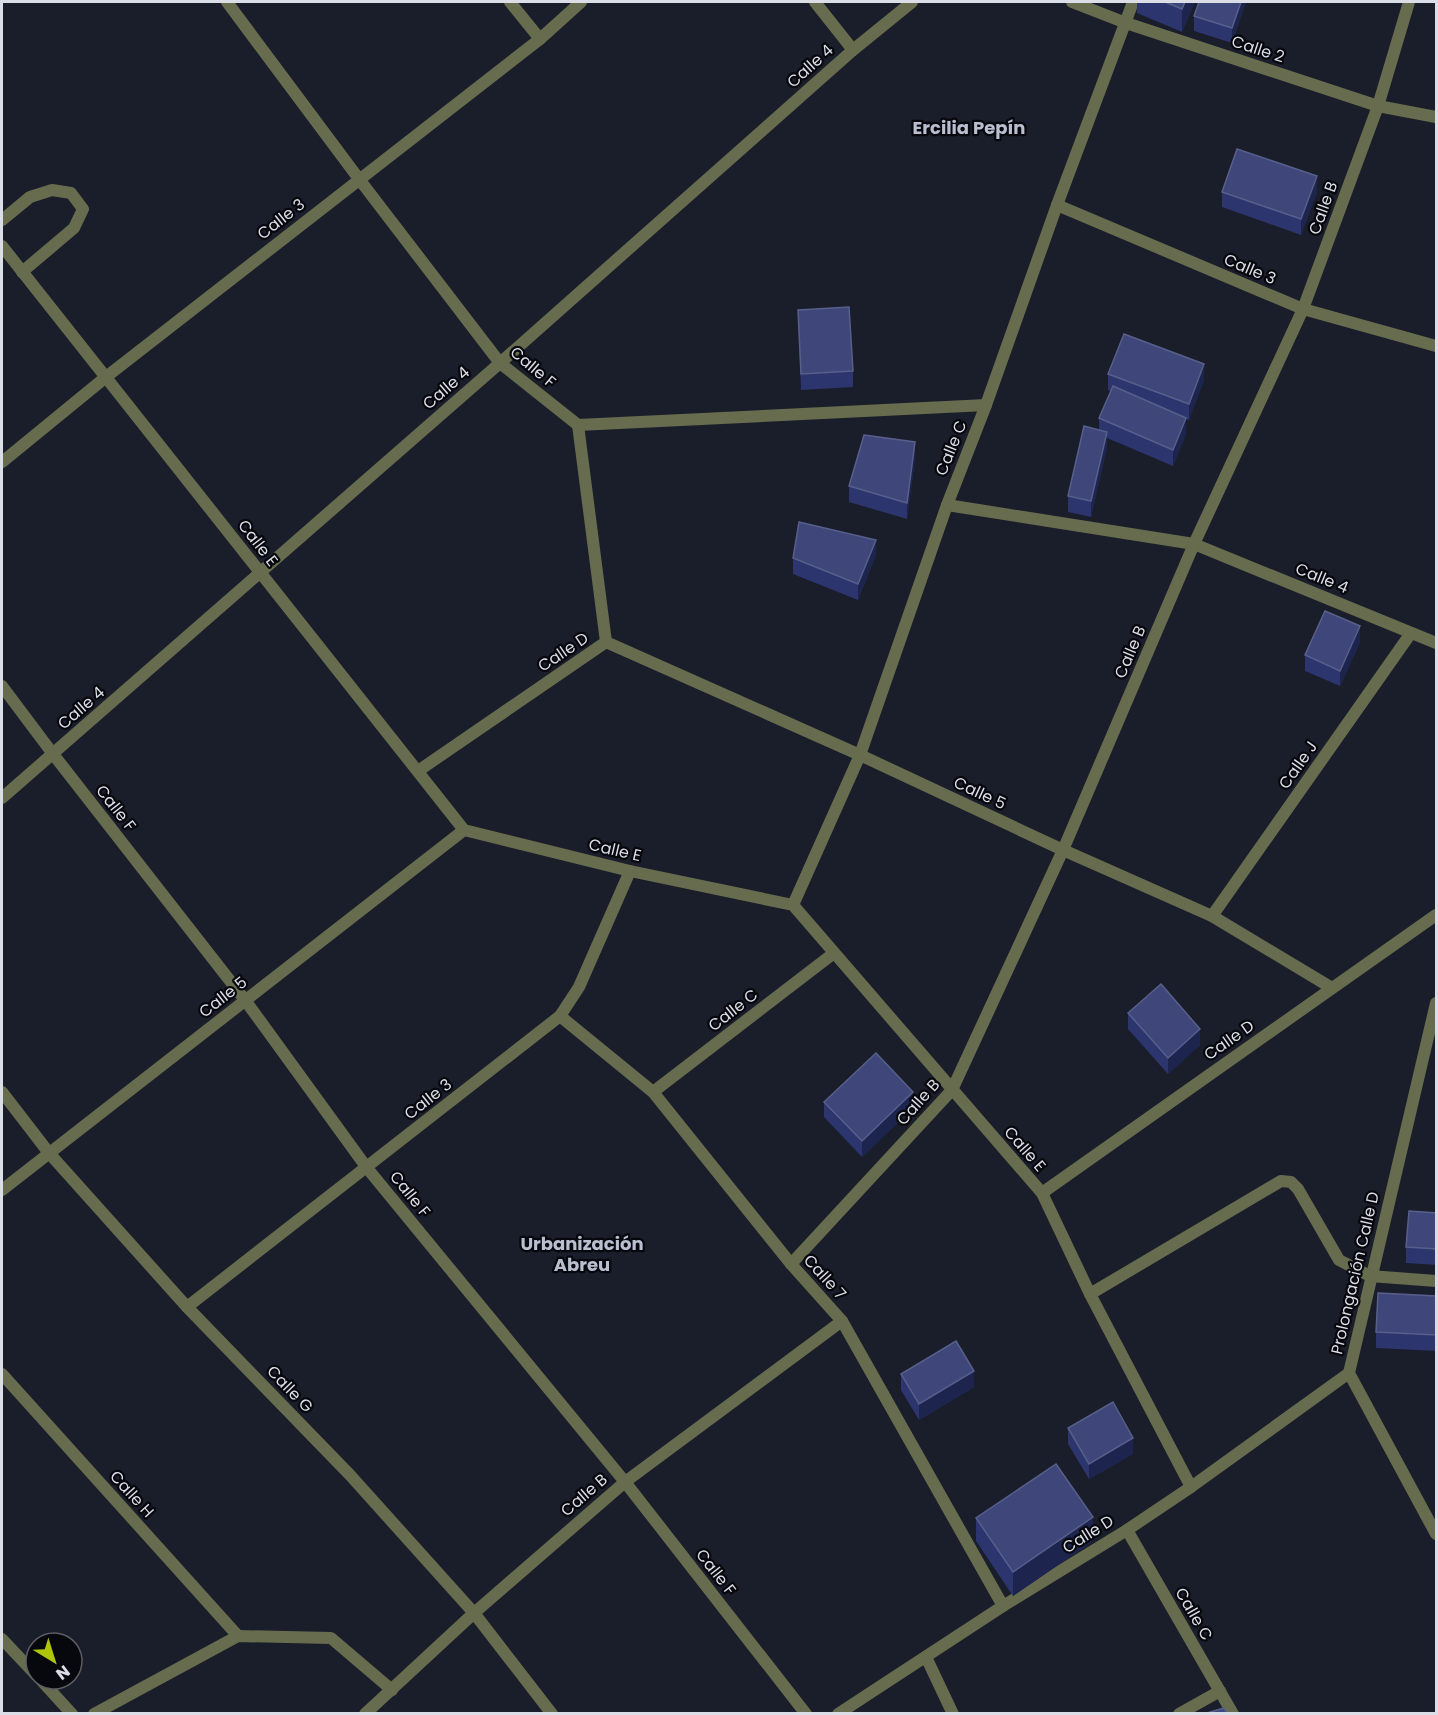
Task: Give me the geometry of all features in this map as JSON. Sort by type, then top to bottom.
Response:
[{"type":"street","name":"Calle F","points":[[227,2],[358,179],[500,363],[578,425]]},
{"type":"street","points":[[510,2],[540,39]]},
{"type":"street","name":"Calle 3","points":[[2,462],[106,377],[540,39],[581,2]]},
{"type":"street","points":[[815,2],[853,50]]},
{"type":"street","name":"Calle 4","points":[[2,798],[500,363],[853,50],[912,2]]},
{"type":"street","name":"Calle 2","points":[[1072,2],[1378,106],[1437,117]]},
{"type":"street","name":"Calle C","points":[[793,905],[860,754],[947,505],[1134,2]]},
{"type":"street","name":"Calle B","points":[[791,1264],[952,1090],[1063,850],[1194,544],[1304,309],[1378,106],[1409,2]]},
{"type":"street","points":[[2,220],[30,197],[52,190],[71,193],[83,209],[74,228],[22,272]]},
{"type":"street","name":"Calle 3","points":[[1057,205],[1304,309],[1437,346]]},
{"type":"street","name":"Calle E","points":[[2,246],[464,830],[630,870],[793,905],[1042,1193],[1090,1294],[1191,1488]]},
{"type":"street","points":[[578,425],[986,405]]},
{"type":"street","name":"Calle D","points":[[418,771],[606,642],[578,425]]},
{"type":"street","name":"Calle 4","points":[[947,505],[1194,544],[1437,643]]},
{"type":"street","name":"Calle J","points":[[1212,916],[1411,633]]},
{"type":"street","name":"Calle 5","points":[[606,642],[860,754],[1063,850],[1212,916],[1332,988]]},
{"type":"street","name":"Calle F","points":[[2,686],[52,754],[245,1000],[367,1168],[625,1482],[806,1713]]},
{"type":"street","name":"Calle 5","points":[[2,1190],[464,830]]},
{"type":"street","name":"Calle 3","points":[[187,1307],[560,1016],[579,987],[630,870]]},
{"type":"street","name":"Calle D","points":[[1042,1193],[1437,915]]},
{"type":"street","name":"Calle C","points":[[653,1092],[834,953]]},
{"type":"street","name":"Prolongación Calle D","points":[[1437,1003],[1370,1276],[1349,1372],[1437,1534]]},
{"type":"street","name":"Calle 7","points":[[560,1016],[653,1092],[791,1264],[842,1321],[1003,1606]]},
{"type":"street","name":"Calle G","points":[[2,1092],[49,1153],[187,1307],[351,1475],[474,1613],[552,1713]]},
{"type":"street","points":[[1090,1294],[1281,1181],[1291,1182],[1298,1189],[1339,1260],[1370,1276],[1437,1281]]},
{"type":"street","name":"Calle B","points":[[365,1713],[474,1613],[625,1482],[842,1321]]},
{"type":"street","name":"Calle D","points":[[838,1713],[1191,1488],[1349,1372]]},
{"type":"street","name":"Calle H","points":[[2,1374],[238,1636]]},
{"type":"street","name":"Calle C","points":[[1127,1530],[1233,1713]]},
{"type":"street","points":[[94,1713],[238,1636],[331,1638],[392,1690]]},
{"type":"street","points":[[2,1639],[24,1662]]},
{"type":"street","points":[[926,1657],[953,1713]]},
{"type":"street","points":[[51,1691],[72,1713]]},
{"type":"street","points":[[1179,1713],[1220,1691]]},
{"type":"building","points":[[1165,2],[1185,2],[1182,9]]},
{"type":"building","points":[[1199,2],[1241,2],[1232,28],[1194,16]]},
{"type":"building","points":[[1237,149],[1317,176],[1301,219],[1222,192]]},
{"type":"building","points":[[849,307],[853,371],[801,374],[798,310]]},
{"type":"building","points":[[1124,334],[1204,364],[1189,404],[1108,374]]},
{"type":"building","points":[[1113,386],[1186,418],[1173,450],[1099,418]]},
{"type":"building","points":[[1084,426],[1107,432],[1091,501],[1068,496]]},
{"type":"building","points":[[864,435],[915,442],[907,503],[849,486]]},
{"type":"building","points":[[799,522],[876,540],[858,584],[793,558]]},
{"type":"building","points":[[1325,611],[1360,626],[1340,671],[1305,655]]},
{"type":"building","points":[[1161,984],[1200,1029],[1168,1058],[1128,1013]]},
{"type":"building","points":[[876,1053],[913,1092],[862,1141],[824,1102]]},
{"type":"building","points":[[1409,1211],[1437,1213],[1437,1249],[1406,1247]]},
{"type":"building","points":[[1378,1293],[1437,1296],[1437,1335],[1376,1332]]},
{"type":"building","points":[[956,1341],[974,1371],[919,1404],[901,1374]]},
{"type":"building","points":[[1113,1402],[1133,1438],[1089,1464],[1068,1428]]},
{"type":"building","points":[[1056,1464],[1093,1517],[1013,1572],[976,1518]]},
{"type":"building","points":[[1224,1708],[1227,1713],[1207,1713]]},
{"type":"district","name":"Ercilia Pepín","points":[[969,127]]},
{"type":"district","name":"Urbanización Abreu","points":[[582,1253]]}]
